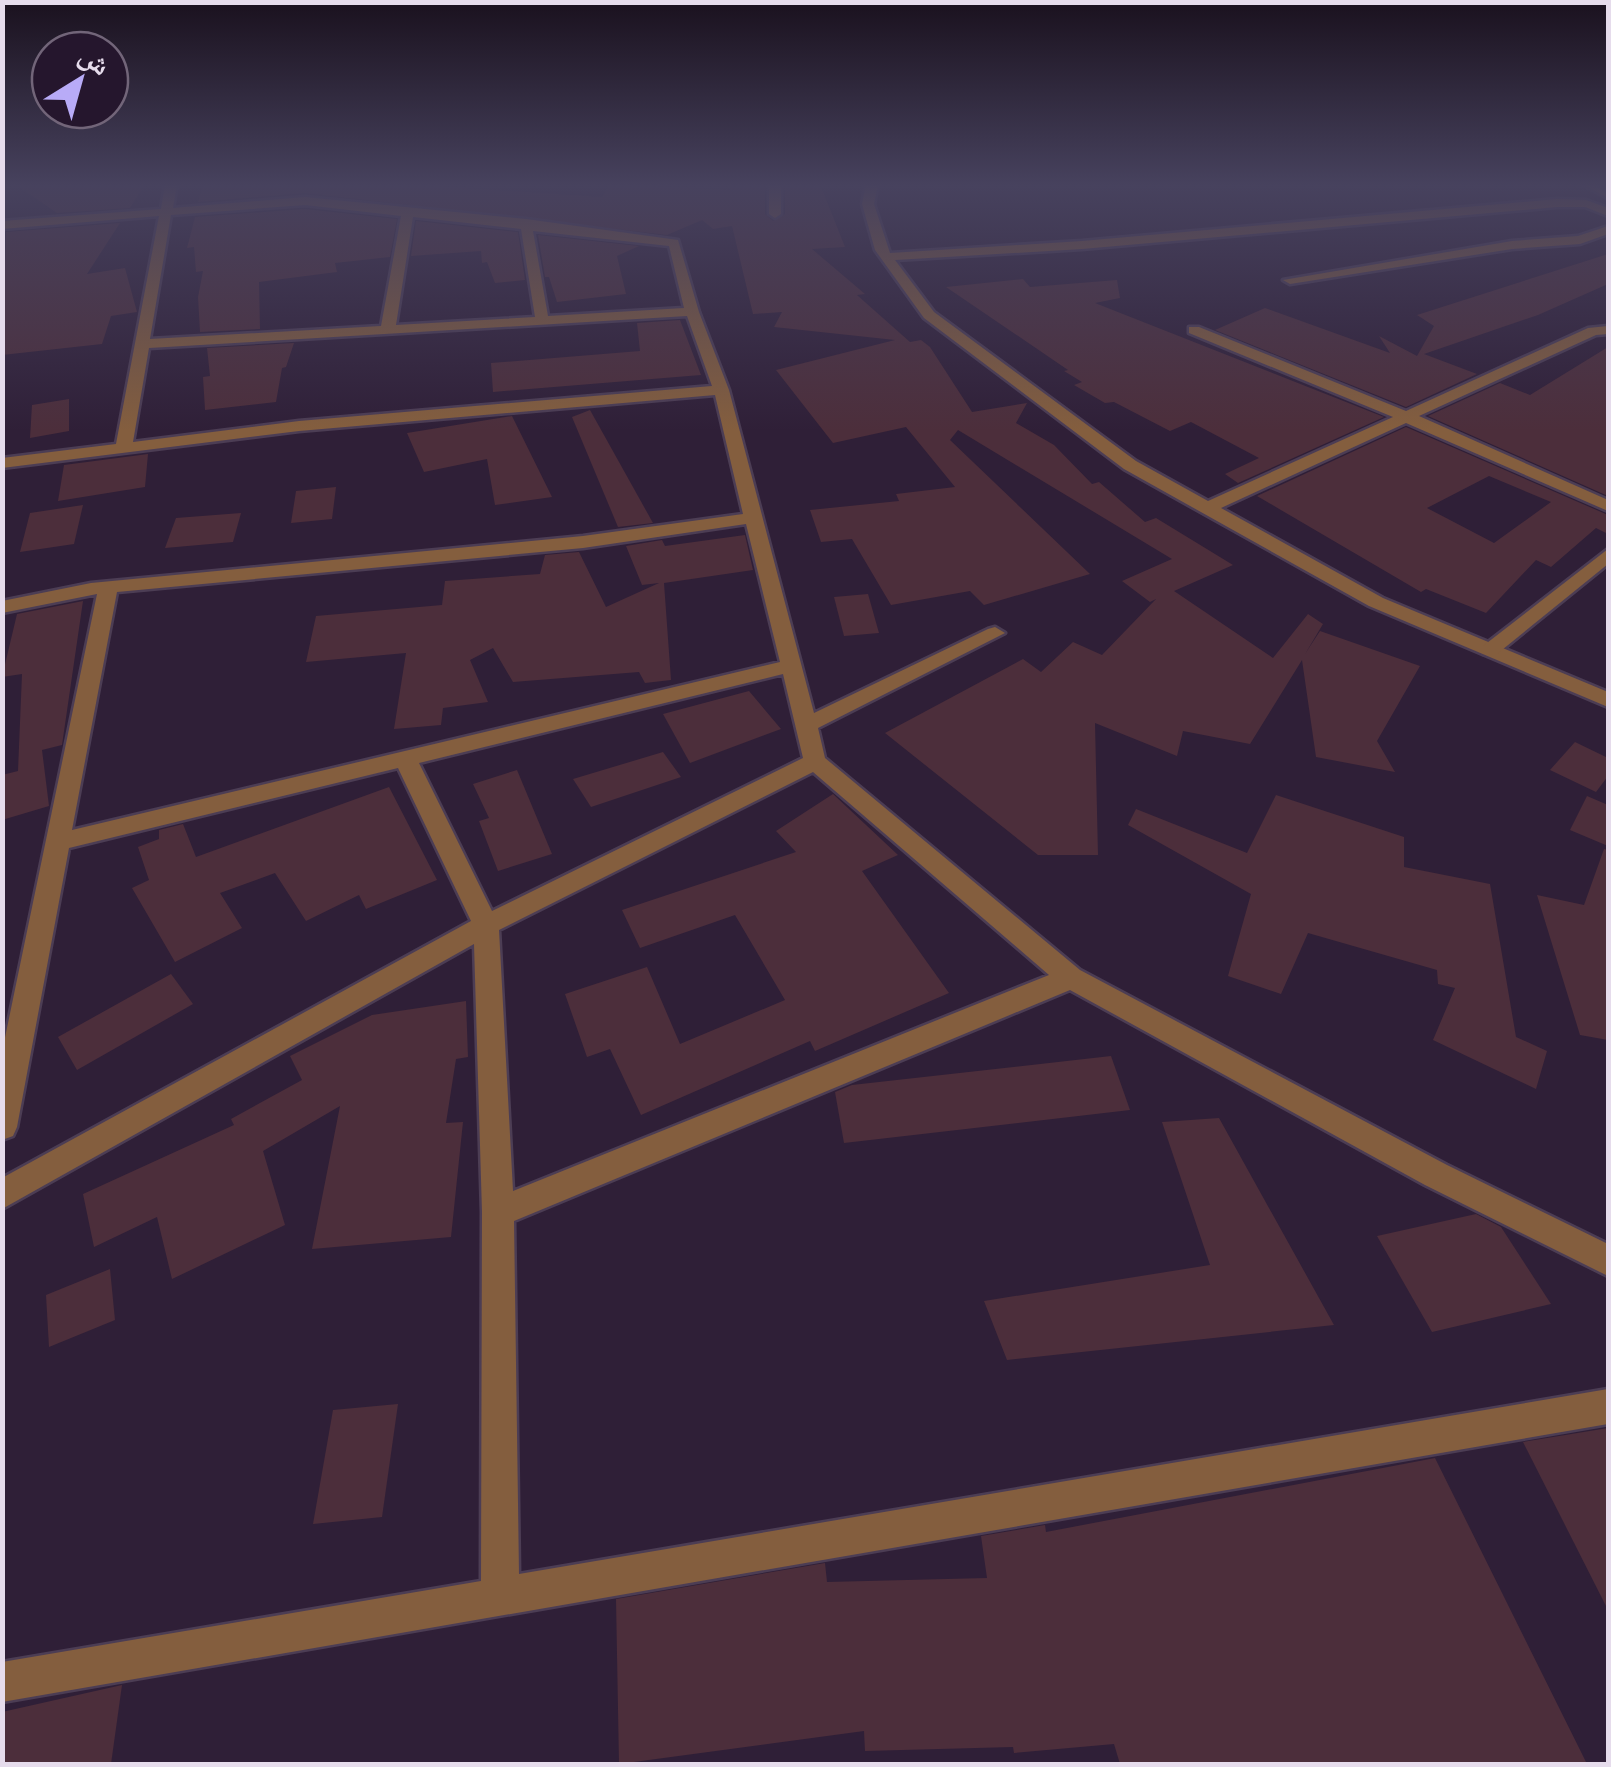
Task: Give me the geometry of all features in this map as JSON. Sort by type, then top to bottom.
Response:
[{"type":"street","points":[[124,448],[158,266]]},
{"type":"street","points":[[388,328],[399,266]]},
{"type":"street","points":[[533,266],[542,320]]},
{"type":"street","points":[[680,266],[692,312],[721,390],[750,518],[815,761],[1071,978],[1436,1176],[1608,1260]]},
{"type":"street","points":[[893,266],[929,315],[1130,465],[1376,602],[1608,700]]},
{"type":"street","points":[[1290,280],[1376,266]]},
{"type":"street","points":[[144,344],[692,312]]},
{"type":"street","points":[[1194,330],[1608,506]]},
{"type":"street","points":[[1207,508],[1282,477],[1401,416],[1593,330],[1608,330]]},
{"type":"street","points":[[2,462],[299,426],[721,390]]},
{"type":"street","points":[[2,607],[108,587],[583,542],[750,518]]},
{"type":"street","points":[[1490,650],[1608,555]]},
{"type":"street","points":[[2,1127],[108,587]]},
{"type":"street","points":[[806,726],[995,634]]},
{"type":"street","points":[[58,842],[790,666]]},
{"type":"street","points":[[406,760],[486,925],[498,1212],[500,1597]]},
{"type":"street","points":[[2,1195],[486,925],[815,761]]},
{"type":"street","points":[[498,1212],[1071,978]]},
{"type":"street","points":[[2,1682],[1608,1407]]},
{"type":"building","points":[[5,266],[92,266],[87,274],[125,268],[137,312],[111,316],[102,344],[2,355]]},
{"type":"building","points":[[196,266],[336,266],[337,272],[259,282],[260,329],[200,332],[198,297],[203,271],[196,272]]},
{"type":"building","points":[[489,266],[523,266],[525,280],[495,283]]},
{"type":"building","points":[[543,266],[619,266],[626,294],[557,302],[549,277],[545,277]]},
{"type":"building","points":[[742,266],[833,266],[865,294],[857,295],[910,342],[921,340],[930,347],[972,412],[1027,403],[1016,423],[1054,445],[1092,484],[1099,482],[1145,522],[1156,518],[1233,565],[1174,591],[1273,658],[1308,614],[1323,624],[1305,654],[1320,631],[1420,666],[1377,741],[1395,772],[1316,757],[1302,660],[1250,744],[1183,731],[1177,756],[1095,723],[1098,855],[1038,855],[885,733],[1023,659],[1041,672],[1073,642],[1102,655],[1156,599],[1150,602],[1122,581],[1172,559],[958,430],[950,440],[1090,574],[984,605],[970,591],[891,605],[852,539],[821,542],[810,510],[899,501],[896,494],[955,487],[906,427],[833,443],[776,370],[895,340],[774,327],[782,312],[753,314]]},
{"type":"building","points":[[1569,266],[1608,266],[1608,284],[1538,315],[1424,354],[1477,374],[1406,407],[1215,330],[1265,308],[1390,353],[1379,336],[1417,356],[1434,326],[1417,315]]},
{"type":"building","points":[[1023,279],[1030,287],[1117,280],[1120,298],[1095,303],[1384,417],[1238,483],[1225,474],[1259,458],[1191,422],[1170,431],[1114,402],[1105,403],[1074,385],[1082,382],[1064,371],[1068,370],[946,287]]},
{"type":"building","points":[[680,320],[701,375],[493,392],[491,363],[640,351],[637,323]]},
{"type":"building","points":[[294,343],[286,367],[282,368],[276,402],[205,410],[203,377],[210,376],[207,348]]},
{"type":"building","points":[[1608,347],[1608,496],[1428,416],[1500,383],[1530,395]]},
{"type":"building","points":[[69,399],[69,431],[30,438],[32,405]]},
{"type":"building","points":[[590,410],[653,523],[618,527],[572,417]]},
{"type":"building","points":[[512,416],[552,497],[495,505],[487,459],[424,472],[407,433]]},
{"type":"building","points":[[1406,427],[1608,515],[1608,534],[1596,528],[1551,567],[1536,560],[1486,613],[1426,589],[1421,592],[1257,496]],"holes":[[[1489,476],[1551,502],[1494,543],[1427,508]]]},
{"type":"building","points":[[148,454],[145,487],[58,501],[64,465]]},
{"type":"building","points":[[336,487],[332,519],[291,523],[296,491]]},
{"type":"building","points":[[83,505],[74,544],[20,552],[30,513]]},
{"type":"building","points":[[241,513],[233,542],[165,548],[176,518]]},
{"type":"building","points":[[745,535],[753,570],[664,583],[671,680],[645,683],[639,672],[513,682],[493,648],[470,660],[488,702],[443,708],[441,725],[394,729],[406,653],[306,662],[316,616],[442,605],[445,581],[540,574],[545,555],[579,552],[606,607],[659,583],[642,585],[626,546],[662,540],[665,546]]},
{"type":"building","points":[[868,594],[879,633],[844,636],[834,597]]},
{"type":"building","points":[[83,601],[62,745],[42,750],[49,806],[2,820],[2,775],[18,771],[22,674],[2,677],[17,614]]},
{"type":"building","points":[[749,691],[781,729],[690,763],[663,714]]},
{"type":"building","points":[[1575,742],[1608,758],[1608,776],[1596,792],[1550,770]]},
{"type":"building","points":[[663,752],[681,777],[591,807],[573,779]]},
{"type":"building","points":[[517,770],[552,854],[498,871],[479,821],[489,818],[473,784]]},
{"type":"building","points":[[389,787],[437,880],[366,909],[359,895],[306,921],[275,873],[220,893],[242,928],[175,962],[132,888],[149,880],[138,847],[159,839],[159,830],[183,824],[196,857]]},
{"type":"building","points":[[833,794],[898,855],[862,871],[949,993],[815,1051],[810,1041],[641,1115],[610,1049],[587,1057],[565,994],[647,967],[680,1044],[785,1000],[735,915],[640,948],[622,910],[796,852],[776,831]]},
{"type":"building","points":[[1276,795],[1404,837],[1404,867],[1490,884],[1516,1037],[1547,1051],[1536,1089],[1433,1040],[1455,988],[1438,984],[1437,970],[1308,933],[1281,994],[1228,976],[1251,894],[1128,825],[1136,809],[1247,853]]},
{"type":"building","points":[[1587,796],[1608,805],[1608,846],[1570,830]]},
{"type":"building","points":[[1604,849],[1608,850],[1608,1040],[1580,1035],[1537,895],[1584,905]]},
{"type":"building","points":[[171,974],[193,1004],[77,1070],[58,1037]]},
{"type":"building","points":[[466,1001],[468,1057],[456,1059],[446,1123],[463,1122],[451,1237],[312,1249],[340,1106],[263,1151],[285,1225],[172,1279],[157,1217],[94,1247],[83,1194],[234,1125],[231,1119],[302,1080],[290,1056],[372,1015]]},
{"type":"building","points":[[1111,1056],[1130,1110],[844,1143],[835,1092],[852,1085]]},
{"type":"building","points":[[1219,1118],[1334,1325],[1007,1360],[984,1301],[1210,1265],[1162,1122]]},
{"type":"building","points":[[1476,1214],[1501,1227],[1551,1304],[1432,1332],[1377,1236]]},
{"type":"building","points":[[110,1269],[115,1320],[49,1347],[46,1295]]},
{"type":"building","points":[[398,1404],[382,1517],[313,1524],[333,1410]]},
{"type":"building","points":[[1608,1428],[1608,1610],[1523,1442]]},
{"type":"building","points":[[1435,1458],[1587,1764],[1120,1764],[1114,1744],[1014,1753],[1013,1747],[865,1751],[864,1731],[619,1764],[616,1599],[825,1563],[827,1582],[987,1578],[981,1536],[1045,1525],[1046,1532]]},
{"type":"building","points":[[122,1685],[111,1764],[2,1764],[2,1712]]}]
